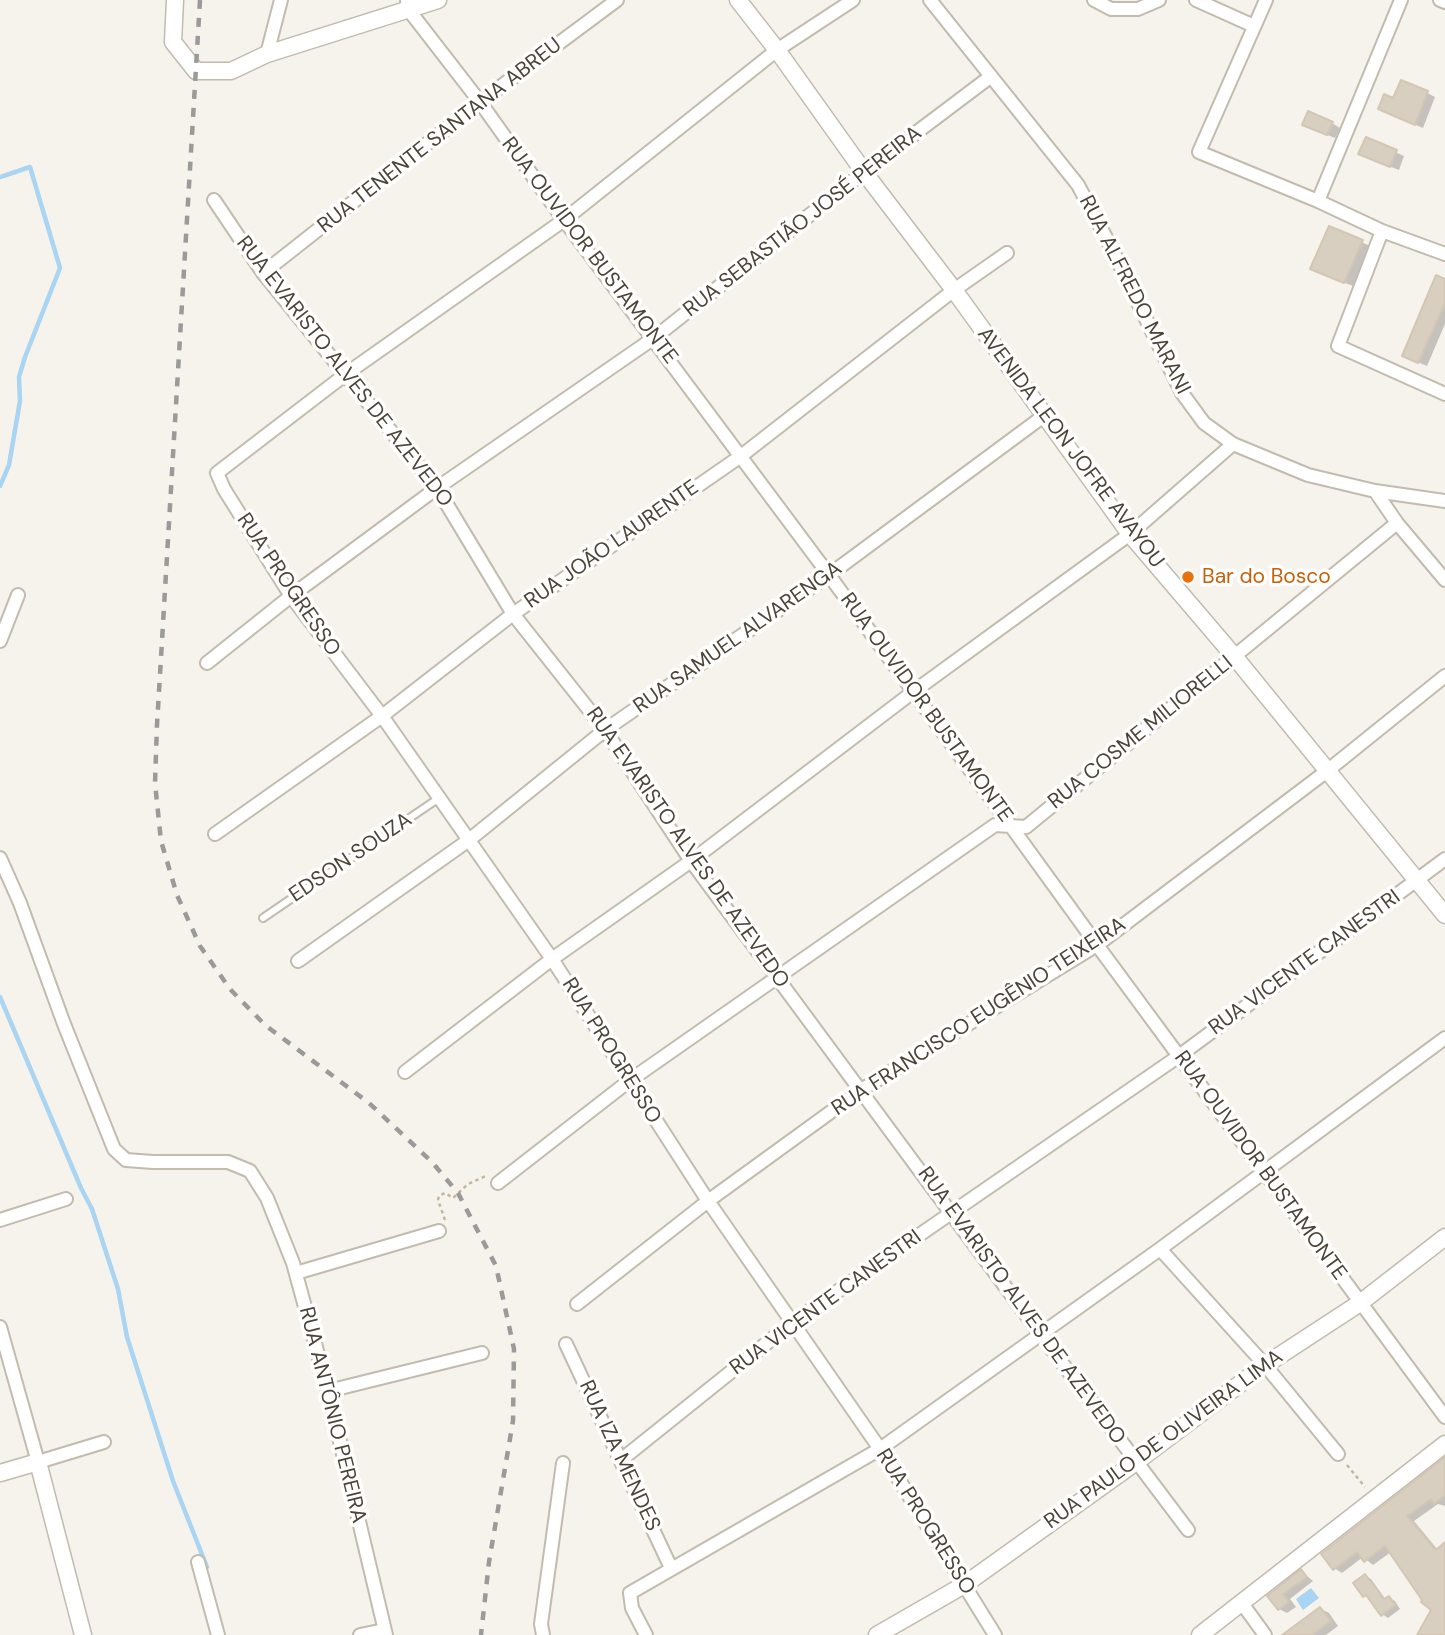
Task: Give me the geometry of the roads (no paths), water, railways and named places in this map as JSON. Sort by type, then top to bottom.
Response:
[{"type":"street","points":[[267,54],[281,0]]},
{"type":"street","points":[[172,1],[173,42],[196,71],[231,71],[267,54],[408,5],[438,0]]},
{"type":"street","name":"RUA TENENTE SANTANA ABREU","points":[[263,273],[480,102],[617,0]]},
{"type":"street","name":"AVENIDA LEON JOFRE AVAYOU","points":[[738,0],[864,173],[954,290],[1130,534],[1234,656],[1445,915]]},
{"type":"street","points":[[346,374],[564,220],[777,50],[853,0]]},
{"type":"street","name":"RUA ALFREDO MARANI","points":[[930,0],[1078,185],[1182,393],[1205,423],[1233,444],[1308,475],[1375,491],[1445,501]]},
{"type":"street","points":[[1094,0],[1111,9],[1138,9],[1159,0]]},
{"type":"street","points":[[1196,0],[1254,26]]},
{"type":"street","points":[[1266,0],[1199,152],[1318,201],[1382,231],[1445,254]]},
{"type":"street","points":[[1318,201],[1401,0]]},
{"type":"street","points":[[1440,0],[1445,2]]},
{"type":"street","name":"RUA OUVIDOR BUSTAMONTE","points":[[408,5],[564,220],[830,575],[1097,945],[1445,1417]]},
{"type":"street","name":"RUA SEBASTIÃO JOSÉ PEREIRA","points":[[207,663],[291,596],[438,488],[654,338],[990,77]]},
{"type":"street","name":"RUA EVARISTO ALVES DE AZEVEDO","points":[[214,200],[263,273],[438,488],[513,614],[605,730],[691,861],[1188,1530]]},
{"type":"street","points":[[1382,231],[1338,346],[1445,394]]},
{"type":"street","name":"RUA JOÃO LAURENTE","points":[[215,834],[382,716],[513,614],[741,456],[954,290],[1007,253]]},
{"type":"street","name":"RUA PROGRESSO","points":[[346,374],[217,473],[224,489],[291,596],[382,716],[552,959],[708,1201],[880,1449],[995,1635]]},
{"type":"street","name":"RUA SAMUEL ALVARENGA","points":[[298,961],[469,840],[605,730],[830,575],[1045,415]]},
{"type":"street","points":[[405,1072],[552,959],[691,861],[913,692],[1130,534],[1233,444]]},
{"type":"street","points":[[1375,491],[1397,523],[1445,580]]},
{"type":"street","name":"RUA COSME MILIORELLI","points":[[498,1183],[629,1081],[995,825],[1026,827],[1397,523]]},
{"type":"street","points":[[0,641],[18,595]]},
{"type":"street","name":"RUA FRANCISCO EUGÊNIO TEIXEIRA","points":[[577,1304],[708,1201],[861,1090],[1097,945],[1327,771],[1445,676]]},
{"type":"street","name":"RUA ANTÔNIO PEREIRA","points":[[0,858],[20,903],[114,1149],[126,1160],[228,1162],[250,1171],[267,1198],[296,1273],[328,1391],[385,1633]]},
{"type":"street","name":"RUA VICENTE CANESTRI","points":[[621,1460],[793,1322],[1179,1056],[1445,859]]},
{"type":"street","points":[[646,1635],[632,1608],[630,1593],[880,1449],[1160,1249],[1445,1038]]},
{"type":"street","points":[[0,1220],[66,1199]]},
{"type":"street","points":[[296,1273],[439,1231]]},
{"type":"street","name":"RUA PAULO DE OLIVEIRA LIMA","points":[[877,1635],[964,1585],[1136,1462],[1265,1365],[1360,1303],[1445,1237]]},
{"type":"street","points":[[1160,1249],[1265,1365],[1338,1454]]},
{"type":"street","points":[[0,1327],[83,1635]]},
{"type":"street","name":"RUA IZA MENDES","points":[[566,1344],[671,1568]]},
{"type":"street","points":[[328,1391],[482,1353]]},
{"type":"street","points":[[0,1473],[104,1443]]},
{"type":"street","points":[[1200,1635],[1445,1444]]},
{"type":"street","points":[[543,1635],[541,1625],[563,1463]]},
{"type":"street","points":[[198,1562],[218,1635]]},
{"type":"street","points":[[1241,1602],[1265,1635]]},
{"type":"street","points":[[360,1635],[385,1633]]},
{"type":"lane","name":"EDSON SOUZA","points":[[263,918],[439,798]]},
{"type":"water","points":[[1311,1588],[1319,1598],[1303,1610],[1296,1599]]},
{"type":"waterway","points":[[0,177],[30,167],[60,268],[19,377],[20,401],[9,465],[0,486]]},
{"type":"waterway","points":[[0,997],[92,1209],[118,1289],[127,1337],[173,1481],[207,1567]]},
{"type":"railway","points":[[200,0],[157,725],[155,783],[161,841],[177,895],[200,946],[230,989],[265,1025],[369,1103],[432,1162],[458,1193],[496,1266],[514,1349],[513,1421],[489,1562],[481,1635]]},
{"type":"place","name":"Bar do Bosco","points":[[1188,577]]}]
